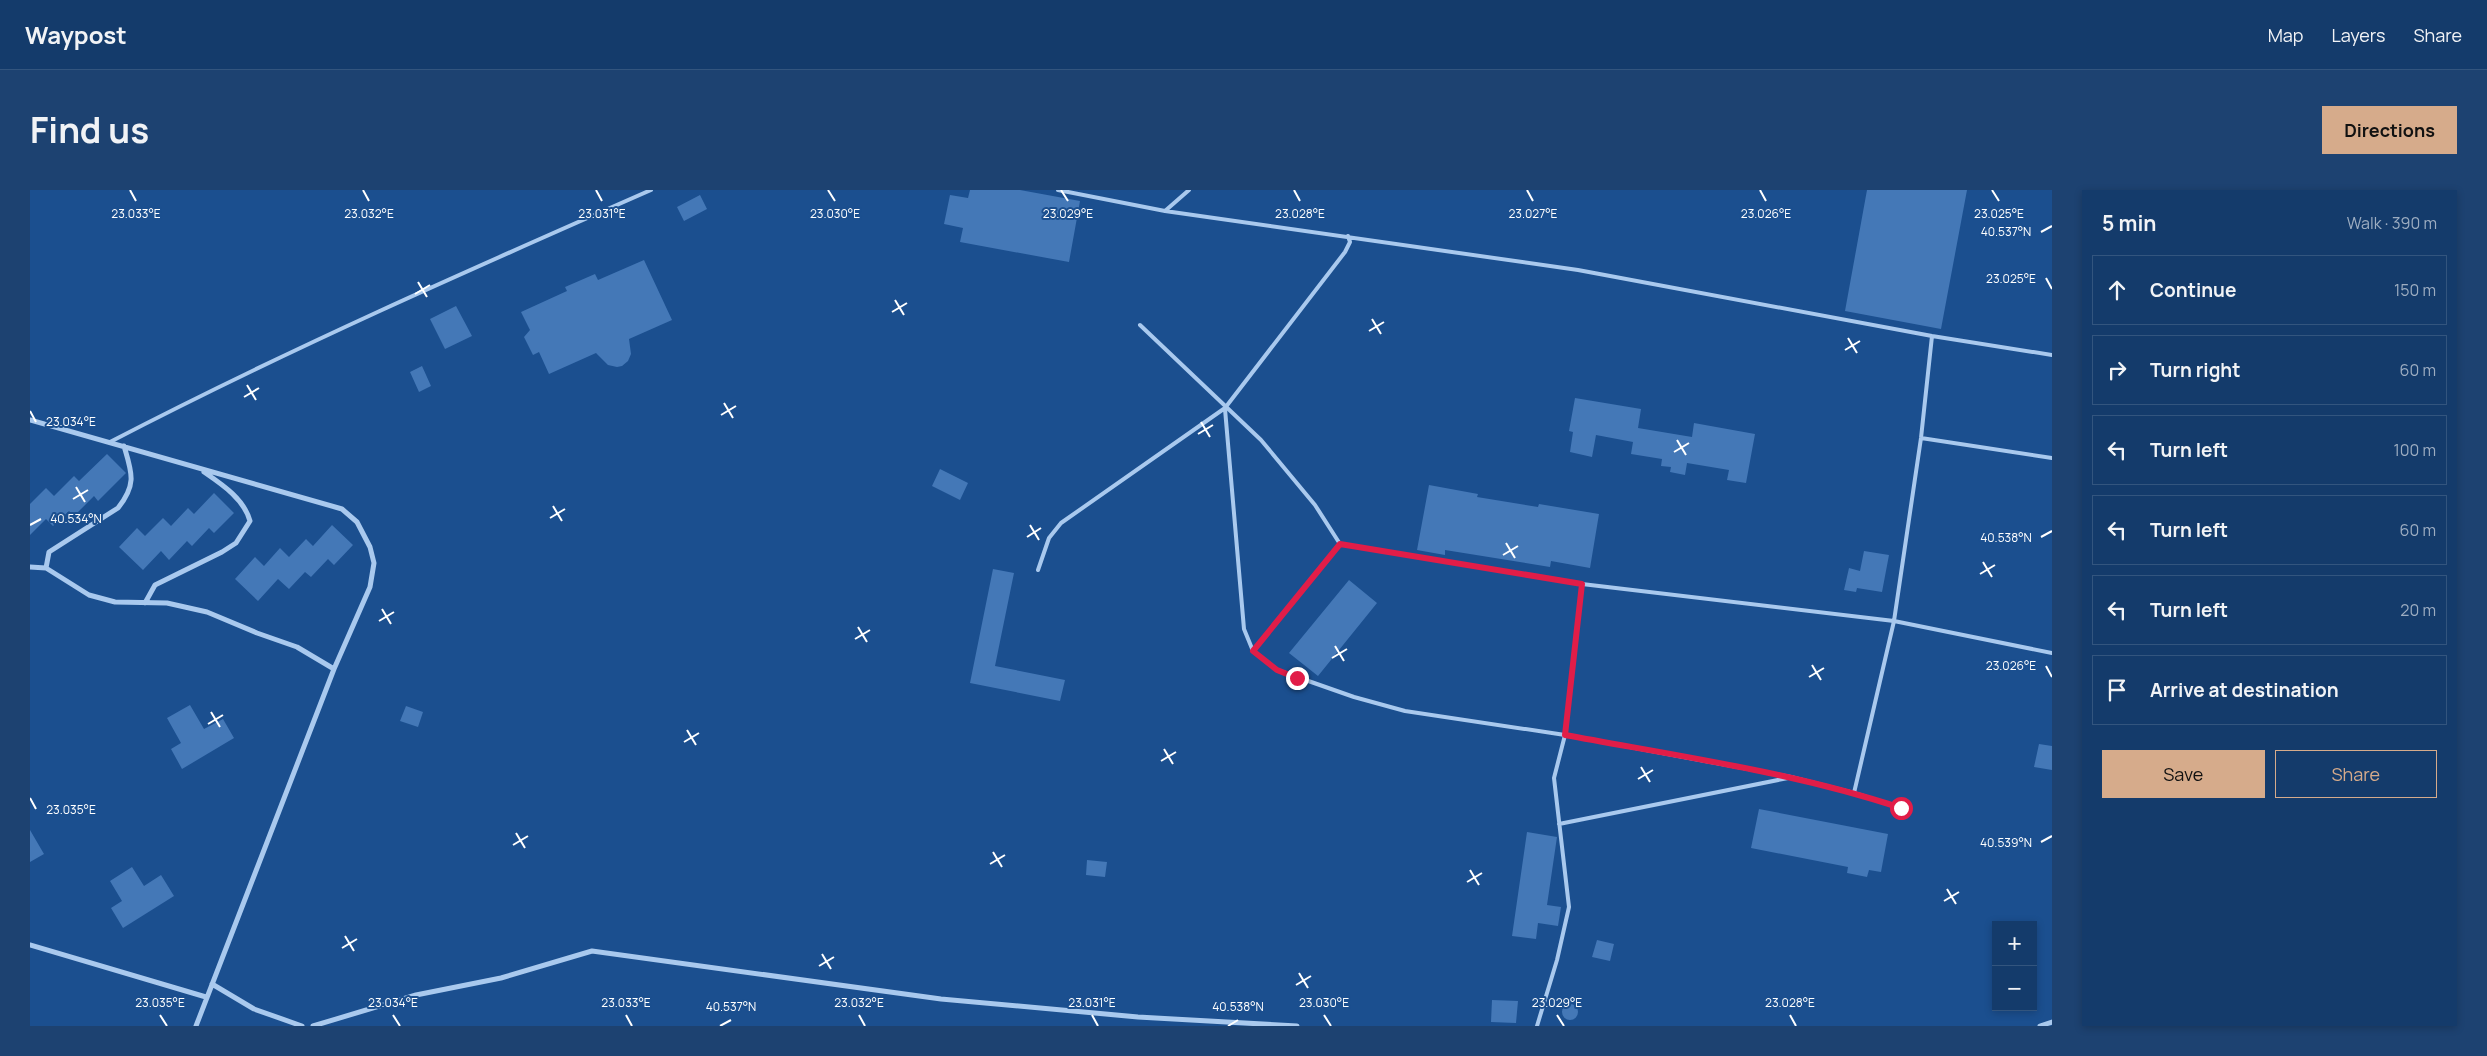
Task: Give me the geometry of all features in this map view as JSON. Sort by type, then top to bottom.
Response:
[{"type":"street","points":[[30,420],[342,509],[357,522],[365,535],[372,555],[374,563],[370,587],[334,669],[196,1026]]},
{"type":"street","points":[[46,568],[49,552],[118,508],[124,501],[132,486],[132,472],[124,446]]},
{"type":"street","points":[[145,603],[155,585],[222,552],[236,542],[250,521],[247,509],[224,486],[200,468]]},
{"type":"street","points":[[30,567],[46,568],[89,595],[115,602],[167,603],[207,612],[297,647],[334,669]]},
{"type":"street","points":[[30,945],[206,997]]},
{"type":"street","points":[[313,1026],[416,995],[501,978],[592,951],[941,999],[1138,1017],[1297,1026]]},
{"type":"street","points":[[212,984],[254,1009],[302,1026]]},
{"type":"street","points":[[2040,1026],[2052,1022]]},
{"type":"lane","points":[[110,442],[193,399],[361,318],[651,190]]},
{"type":"lane","points":[[1058,190],[1165,211],[1578,270],[1932,336],[2052,355]]},
{"type":"lane","points":[[1165,211],[1189,190]]},
{"type":"lane","points":[[1038,570],[1049,538],[1061,523],[1225,408],[1345,252],[1350,242],[1348,236]]},
{"type":"lane","points":[[1140,325],[1225,408],[1261,440],[1315,505],[1340,544],[1582,584],[1894,621],[2052,652]]},
{"type":"lane","points":[[1854,792],[1894,621],[1921,438],[1932,336]]},
{"type":"lane","points":[[1225,408],[1244,629],[1253,651],[1277,670],[1354,698],[1405,711],[1565,735],[1791,778],[1854,792],[1901,808]]},
{"type":"lane","points":[[1921,438],[2052,458]]},
{"type":"lane","points":[[1253,651],[1340,544]]},
{"type":"lane","points":[[1537,1026],[1557,960],[1569,906],[1554,778],[1565,735],[1582,584]]},
{"type":"lane","points":[[1559,824],[1791,778]]},
{"type":"building","points":[[970,190],[1020,190],[1080,201],[1069,262],[960,242],[963,228],[944,224],[950,195],[968,198]]},
{"type":"building","points":[[1867,190],[1967,190],[1941,329],[1845,311]]},
{"type":"building","points":[[700,195],[707,209],[684,221],[677,207]]},
{"type":"building","points":[[644,260],[672,320],[629,339],[631,354],[628,361],[622,366],[608,365],[596,353],[549,374],[539,352],[533,355],[524,337],[530,330],[521,312],[567,291],[565,287],[595,274],[598,280]]},
{"type":"building","points":[[456,306],[472,336],[445,349],[430,319]]},
{"type":"building","points":[[422,366],[431,386],[419,392],[410,372]]},
{"type":"building","points":[[1575,398],[1641,409],[1638,428],[1692,437],[1694,423],[1755,434],[1746,483],[1727,480],[1729,470],[1687,463],[1685,475],[1670,472],[1671,467],[1661,466],[1662,459],[1631,454],[1633,442],[1596,435],[1592,457],[1570,452],[1573,432],[1569,431]]},
{"type":"building","points":[[107,454],[126,473],[98,501],[94,496],[74,516],[69,511],[53,526],[46,519],[30,535],[30,504],[46,488],[54,496],[74,476],[79,481]]},
{"type":"building","points":[[940,469],[968,483],[960,500],[932,486]]},
{"type":"building","points":[[1429,485],[1478,494],[1477,497],[1538,507],[1539,504],[1599,514],[1590,568],[1551,561],[1550,567],[1445,550],[1445,555],[1417,550]]},
{"type":"building","points":[[214,493],[234,513],[214,533],[209,528],[192,546],[187,541],[169,560],[161,551],[143,570],[119,547],[137,528],[145,536],[163,518],[171,526],[188,508],[194,514]]},
{"type":"building","points":[[332,525],[353,545],[334,565],[328,559],[311,577],[305,572],[289,589],[278,579],[258,601],[235,579],[255,557],[264,566],[280,548],[289,557],[306,539],[313,546]]},
{"type":"building","points":[[1864,551],[1889,555],[1882,592],[1857,588],[1856,592],[1844,590],[1849,568],[1860,571]]},
{"type":"building","points":[[993,569],[1014,573],[995,666],[1065,680],[1060,701],[970,683]]},
{"type":"building","points":[[1349,580],[1377,603],[1318,676],[1289,653]]},
{"type":"building","points":[[190,705],[204,729],[223,719],[234,738],[182,769],[171,749],[181,743],[167,718]]},
{"type":"building","points":[[406,706],[423,712],[418,727],[400,721]]},
{"type":"building","points":[[2039,744],[2052,746],[2052,770],[2034,767]]},
{"type":"building","points":[[1759,809],[1888,834],[1881,872],[1869,870],[1867,877],[1847,873],[1848,867],[1751,848]]},
{"type":"building","points":[[30,830],[44,854],[30,862]]},
{"type":"building","points":[[1527,832],[1557,837],[1547,905],[1561,907],[1558,926],[1538,923],[1536,939],[1512,936]]},
{"type":"building","points":[[1087,860],[1107,862],[1105,877],[1086,875]]},
{"type":"building","points":[[132,867],[144,886],[161,875],[174,896],[123,928],[111,908],[122,901],[110,881]]},
{"type":"building","points":[[1597,940],[1614,944],[1610,961],[1592,957]]},
{"type":"building","points":[[1492,1000],[1518,1001],[1516,1023],[1491,1022]]},
{"type":"building","points":[[1570,1004],[1578,1012],[1570,1020],[1562,1012]]},
{"type":"route","points":[[1297,678],[1277,670],[1253,651],[1340,544],[1582,584],[1565,735],[1791,778],[1854,792],[1901,808]]}]
